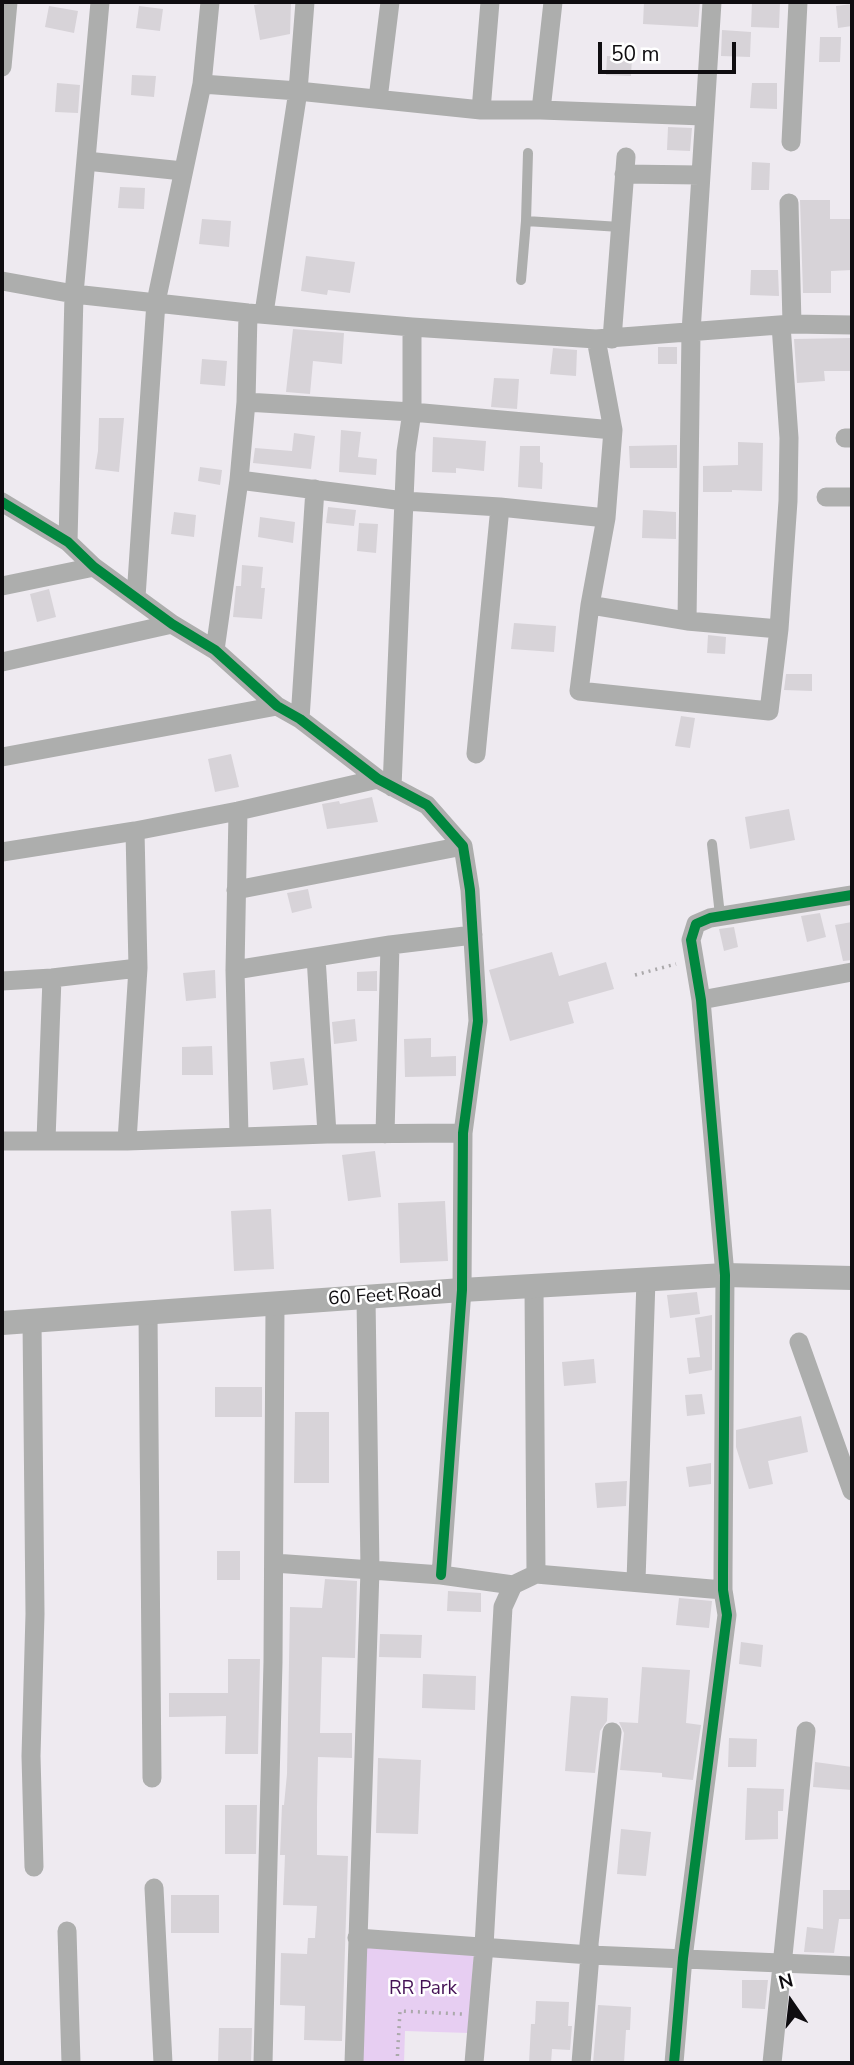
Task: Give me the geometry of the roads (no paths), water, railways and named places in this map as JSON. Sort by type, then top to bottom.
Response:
[{"type":"street","points":[[2,67],[8,2]]},
{"type":"street","points":[[68,542],[74,293],[100,2]]},
{"type":"street","points":[[136,597],[156,302],[202,84],[209,2]]},
{"type":"street","points":[[215,650],[239,480],[256,313],[298,91],[305,2]]},
{"type":"street","points":[[378,99],[390,2]]},
{"type":"street","points":[[481,110],[490,2]]},
{"type":"street","points":[[541,110],[553,2]]},
{"type":"street","points":[[687,621],[691,332],[712,2]]},
{"type":"street","points":[[791,142],[798,2]]},
{"type":"street","points":[[202,84],[481,110],[703,116]]},
{"type":"street","points":[[86,161],[183,171]]},
{"type":"street","points":[[700,175],[625,166],[620,227],[604,339],[613,430],[606,518],[590,606],[579,691],[769,711],[779,629],[788,501],[786,325],[789,203]]},
{"type":"street","points":[[2,281],[74,293],[256,313],[412,327],[604,339],[786,325],[852,325]]},
{"type":"street","points":[[385,783],[406,452],[412,412],[412,327]]},
{"type":"street","points":[[246,402],[412,412],[613,430]]},
{"type":"street","points":[[239,480],[404,501],[606,518]]},
{"type":"street","points":[[300,719],[315,489]]},
{"type":"street","points":[[826,497],[852,497]]},
{"type":"street","points":[[2,502],[68,542],[94,567],[172,624],[215,650],[277,706],[300,719],[385,783],[427,806],[463,846],[470,890],[478,1021],[463,1133],[462,1290],[441,1575]]},
{"type":"street","points":[[476,754],[500,507]]},
{"type":"street","points":[[2,586],[94,567]]},
{"type":"street","points":[[590,606],[687,621],[779,629]]},
{"type":"street","points":[[2,662],[172,624]]},
{"type":"street","points":[[2,757],[277,706]]},
{"type":"street","points":[[2,852],[135,831],[385,783]]},
{"type":"street","points":[[238,811],[235,970],[239,1136]]},
{"type":"street","points":[[127,1140],[138,968],[135,831]]},
{"type":"street","points":[[236,890],[463,846]]},
{"type":"street","points":[[674,2063],[683,1958],[727,1615],[723,1590],[725,1275],[701,1000],[691,940],[696,924],[720,915],[852,895]]},
{"type":"street","points":[[235,970],[390,945],[473,935]]},
{"type":"street","points":[[385,1135],[390,945]]},
{"type":"street","points":[[316,957],[327,1134]]},
{"type":"street","points":[[2,981],[138,968]]},
{"type":"street","points":[[701,1000],[852,972]]},
{"type":"street","points":[[46,1140],[52,978]]},
{"type":"street","points":[[2,1141],[463,1133]]},
{"type":"street","name":"60 Feet Road","points":[[2,1323],[462,1290],[725,1275],[852,1278]]},
{"type":"street","points":[[636,1581],[646,1280]]},
{"type":"street","points":[[534,1287],[536,1574]]},
{"type":"street","points":[[354,2063],[370,1570],[366,1298]]},
{"type":"street","points":[[263,2063],[274,1563],[275,1304]]},
{"type":"street","points":[[148,1313],[152,1778]]},
{"type":"street","points":[[32,1321],[34,1614],[31,1756],[34,1867]]},
{"type":"street","points":[[799,1342],[852,1490]]},
{"type":"street","points":[[274,1563],[441,1575],[513,1585],[536,1574],[723,1590]]},
{"type":"street","points":[[474,2063],[484,1946],[503,1607],[513,1585]]},
{"type":"street","points":[[772,2063],[806,1731]]},
{"type":"street","points":[[581,2063],[589,1944],[612,1732]]},
{"type":"street","points":[[155,1888],[163,2063]]},
{"type":"street","points":[[67,1931],[71,2063]]},
{"type":"street","points":[[357,1938],[590,1955],[852,1966]]},
{"type":"lane","points":[[521,280],[528,153]]},
{"type":"lane","points":[[526,221],[620,227]]},
{"type":"lane","points":[[712,844],[720,915]]},
{"type":"park label","name":"RR Park","points":[[423,1989]]}]
